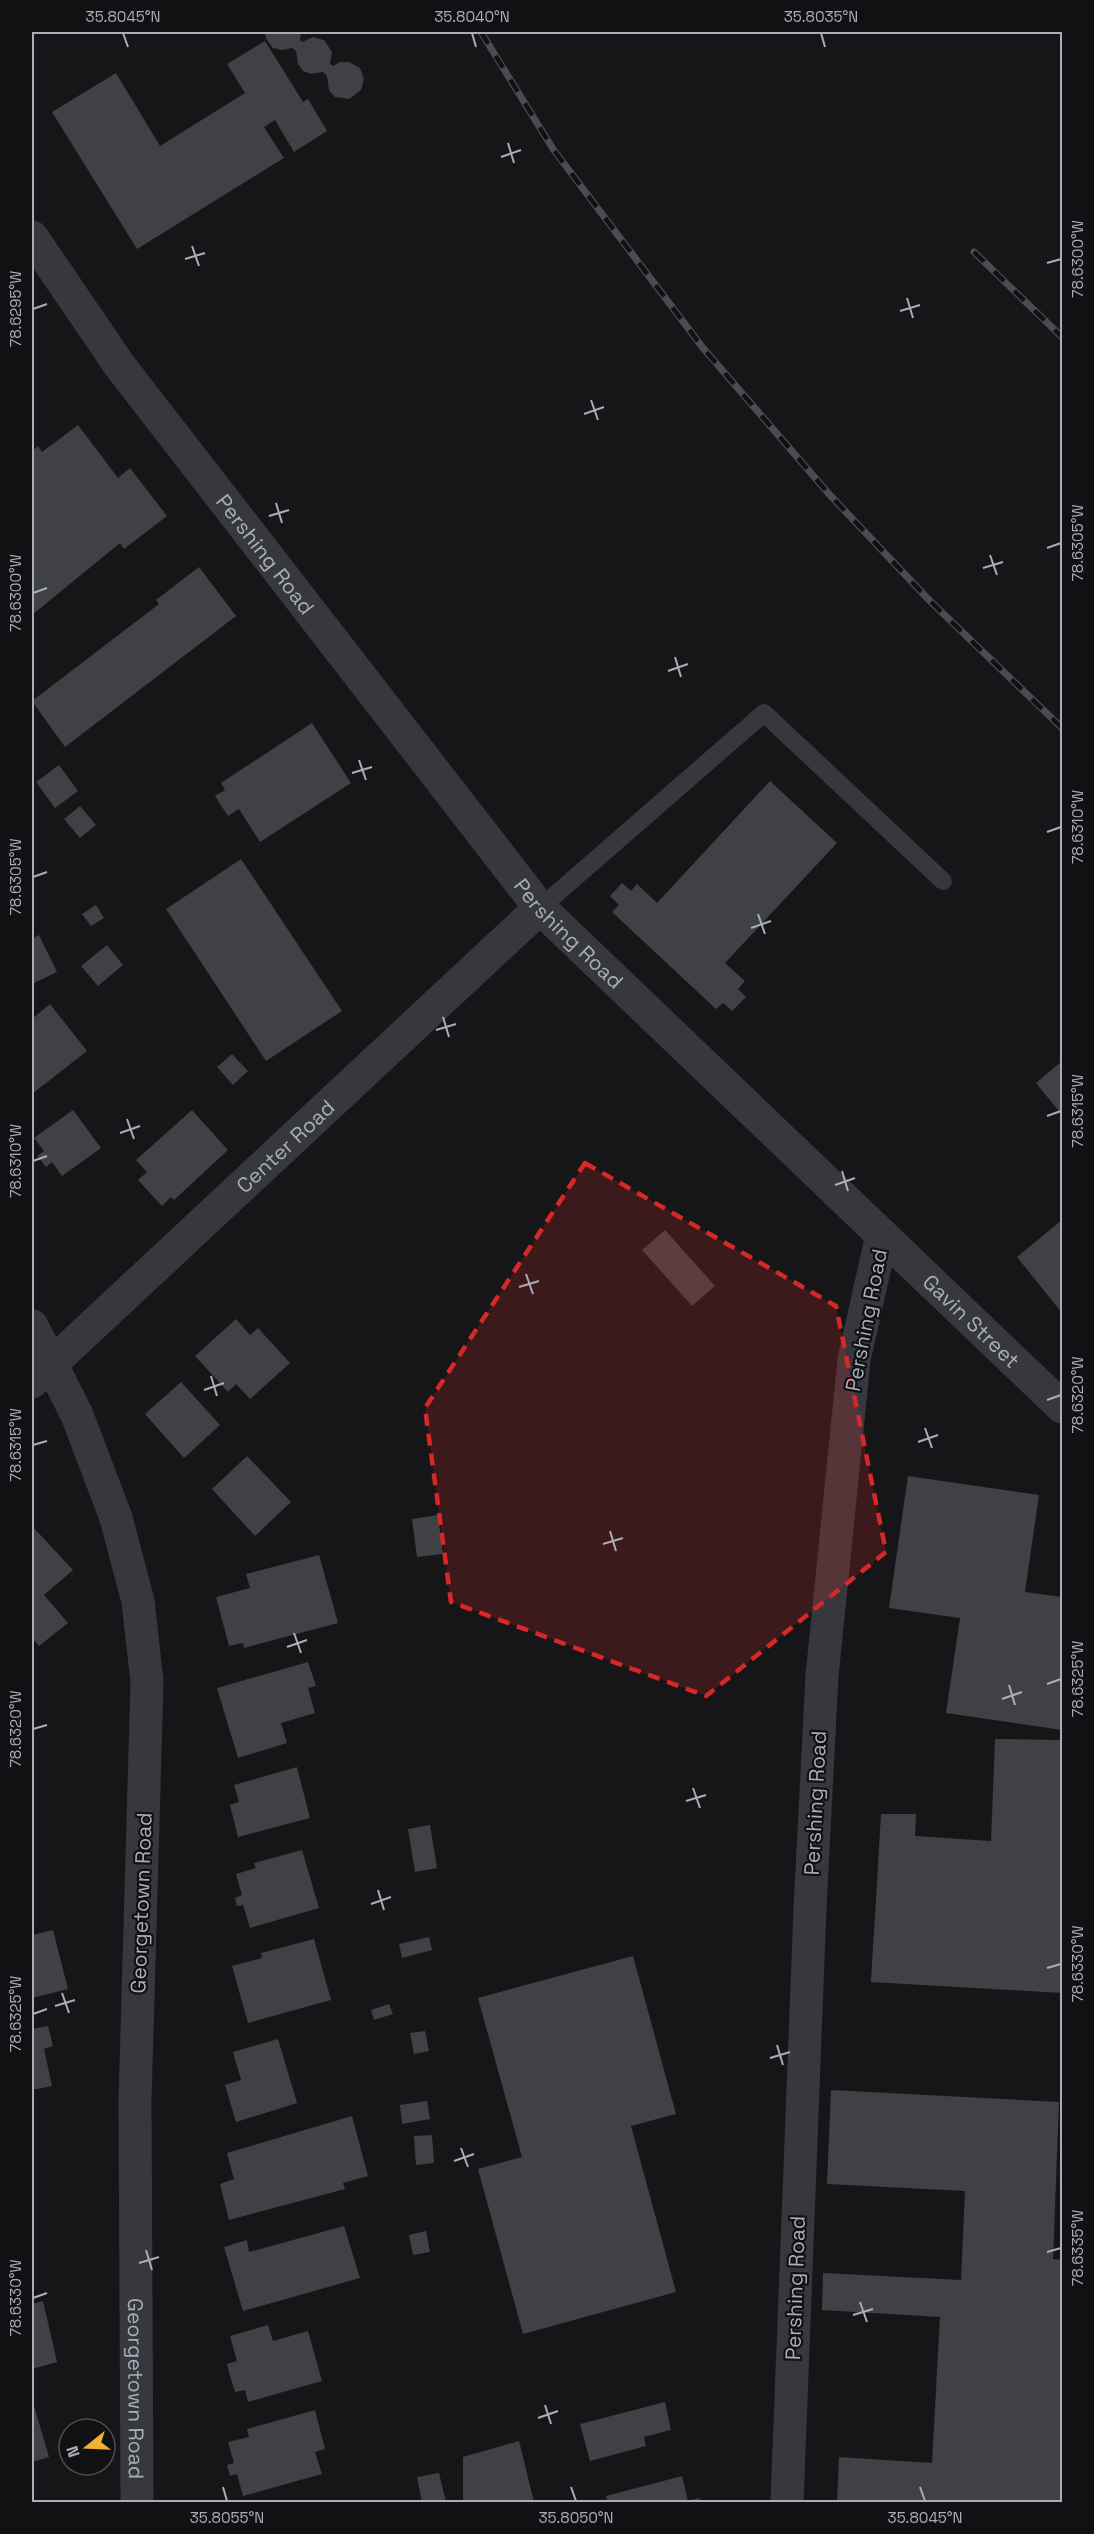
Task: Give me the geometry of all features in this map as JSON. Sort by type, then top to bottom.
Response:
[{"type":"street","name":"Pershing Road","points":[[32,237],[120,366],[540,908],[882,1235],[854,1360],[822,1676],[810,1908],[787,2502]]},
{"type":"street","name":"Center Road","points":[[41,1373],[540,908]]},
{"type":"street","name":"Gavin Street","points":[[882,1235],[1062,1407]]},
{"type":"street","name":"Georgetown Road","points":[[32,1326],[41,1373],[77,1415],[116,1518],[138,1601],[147,1682],[135,2101],[137,2502]]},
{"type":"lane","points":[[540,908],[764,713],[943,881]]},
{"type":"highlighted area","points":[[585,1163],[836,1306],[886,1552],[706,1696],[451,1602],[425,1408]]},
{"type":"building","points":[[265,32],[301,32],[302,42],[313,37],[324,40],[332,52],[330,64],[333,66],[340,62],[349,62],[360,68],[364,79],[361,90],[349,99],[335,97],[329,90],[327,76],[323,72],[311,74],[303,71],[298,64],[296,51],[292,48],[282,50],[273,48],[266,39]]},
{"type":"building","points":[[265,41],[303,102],[308,99],[327,131],[294,152],[275,120],[264,127],[284,158],[137,249],[52,112],[116,73],[160,146],[245,93],[227,64]]},
{"type":"building","points":[[78,425],[118,478],[130,468],[167,516],[124,549],[120,543],[32,615],[32,451],[38,446],[42,452]]},
{"type":"building","points":[[199,567],[236,616],[65,747],[32,701],[159,604],[156,600]]},
{"type":"building","points":[[312,723],[351,783],[260,842],[239,809],[228,816],[215,796],[225,790],[221,783]]},
{"type":"building","points":[[59,765],[78,791],[55,808],[36,782]]},
{"type":"building","points":[[770,781],[837,843],[725,963],[745,981],[738,989],[746,997],[732,1011],[723,1003],[716,1009],[612,912],[619,905],[610,896],[622,883],[631,891],[637,884],[657,903]]},
{"type":"building","points":[[80,806],[96,825],[80,838],[64,819]]},
{"type":"building","points":[[241,859],[342,1011],[266,1061],[166,909]]},
{"type":"building","points":[[96,905],[104,918],[91,926],[82,914]]},
{"type":"building","points":[[39,935],[57,972],[32,984],[32,939]]},
{"type":"building","points":[[107,945],[123,965],[98,986],[81,966]]},
{"type":"building","points":[[50,1004],[87,1051],[32,1094],[32,1019]]},
{"type":"building","points":[[232,1054],[248,1071],[233,1085],[217,1067]]},
{"type":"building","points":[[1062,1061],[1062,1115],[1036,1083]]},
{"type":"building","points":[[73,1110],[101,1148],[62,1176],[52,1162],[46,1167],[37,1156],[44,1151],[34,1138]]},
{"type":"building","points":[[192,1110],[228,1150],[174,1200],[171,1197],[162,1206],[138,1180],[147,1172],[136,1160]]},
{"type":"building","points":[[1062,1220],[1062,1313],[1017,1257]]},
{"type":"building","points":[[665,1230],[715,1286],[692,1306],[642,1250]]},
{"type":"building","points":[[236,1319],[250,1335],[258,1328],[290,1363],[250,1399],[236,1384],[228,1392],[195,1356]]},
{"type":"building","points":[[181,1382],[220,1425],[184,1458],[145,1414]]},
{"type":"building","points":[[247,1456],[291,1502],[255,1536],[212,1489]]},
{"type":"building","points":[[908,1476],[1039,1495],[1025,1592],[1062,1597],[1062,1730],[946,1713],[960,1618],[889,1608]]},
{"type":"building","points":[[438,1515],[443,1554],[417,1557],[412,1519]]},
{"type":"building","points":[[32,1526],[73,1570],[44,1595],[68,1623],[39,1646],[32,1638]]},
{"type":"building","points":[[319,1555],[338,1623],[244,1648],[243,1643],[229,1646],[216,1597],[250,1588],[246,1574]]},
{"type":"building","points":[[308,1662],[316,1686],[308,1688],[315,1713],[281,1723],[287,1743],[238,1758],[217,1688]]},
{"type":"building","points":[[995,1739],[1062,1740],[1062,1993],[871,1982],[881,1814],[916,1814],[915,1836],[991,1841]]},
{"type":"building","points":[[297,1767],[310,1818],[238,1837],[230,1805],[239,1802],[234,1785]]},
{"type":"building","points":[[430,1825],[437,1868],[415,1872],[408,1829]]},
{"type":"building","points":[[302,1850],[319,1908],[250,1928],[243,1905],[237,1906],[236,1903],[235,1898],[242,1895],[236,1874],[256,1868],[254,1863]]},
{"type":"building","points":[[53,1930],[68,1989],[32,1998],[32,1935]]},
{"type":"building","points":[[429,1937],[432,1950],[402,1958],[399,1944]]},
{"type":"building","points":[[314,1939],[331,2000],[248,2023],[232,1966],[262,1958],[261,1953]]},
{"type":"building","points":[[633,1956],[676,2114],[631,2126],[676,2292],[523,2334],[478,2169],[522,2157],[478,1998]]},
{"type":"building","points":[[389,2004],[393,2014],[374,2020],[371,2010]]},
{"type":"building","points":[[48,2026],[53,2046],[44,2049],[52,2086],[32,2090],[32,2029]]},
{"type":"building","points":[[425,2031],[429,2051],[414,2054],[410,2033]]},
{"type":"building","points":[[278,2039],[297,2103],[236,2122],[225,2085],[241,2080],[233,2052]]},
{"type":"building","points":[[831,2090],[1059,2102],[1053,2259],[1062,2260],[1062,2502],[837,2502],[839,2457],[932,2463],[940,2317],[822,2310],[823,2273],[961,2280],[965,2191],[827,2184]]},
{"type":"building","points":[[427,2101],[430,2119],[402,2124],[400,2105]]},
{"type":"building","points":[[352,2116],[368,2176],[343,2183],[345,2189],[229,2220],[220,2184],[234,2179],[227,2153]]},
{"type":"building","points":[[432,2135],[434,2163],[416,2165],[414,2136]]},
{"type":"building","points":[[344,2226],[360,2278],[243,2311],[224,2247],[247,2240],[249,2252]]},
{"type":"building","points":[[426,2231],[430,2252],[413,2255],[409,2235]]},
{"type":"building","points":[[43,2301],[57,2362],[32,2369],[32,2304]]},
{"type":"building","points":[[268,2325],[273,2341],[308,2331],[322,2381],[248,2402],[245,2390],[235,2392],[230,2376],[227,2364],[237,2361],[230,2336]]},
{"type":"building","points":[[32,2399],[49,2457],[32,2462]]},
{"type":"building","points":[[665,2402],[671,2430],[644,2437],[646,2446],[590,2461],[580,2424]]},
{"type":"building","points":[[315,2410],[325,2449],[315,2452],[322,2474],[243,2496],[237,2474],[230,2476],[227,2465],[234,2463],[228,2442],[249,2437],[247,2429]]},
{"type":"building","points":[[519,2441],[534,2502],[463,2502],[463,2457]]},
{"type":"building","points":[[439,2473],[446,2502],[422,2502],[417,2477]]},
{"type":"building","points":[[682,2476],[688,2501],[699,2498],[700,2502],[608,2502],[606,2496]]},
{"type":"railway","points":[[481,32],[553,149],[703,348],[829,494],[929,600],[1062,728]]},
{"type":"railway","points":[[974,252],[1062,337]]}]
